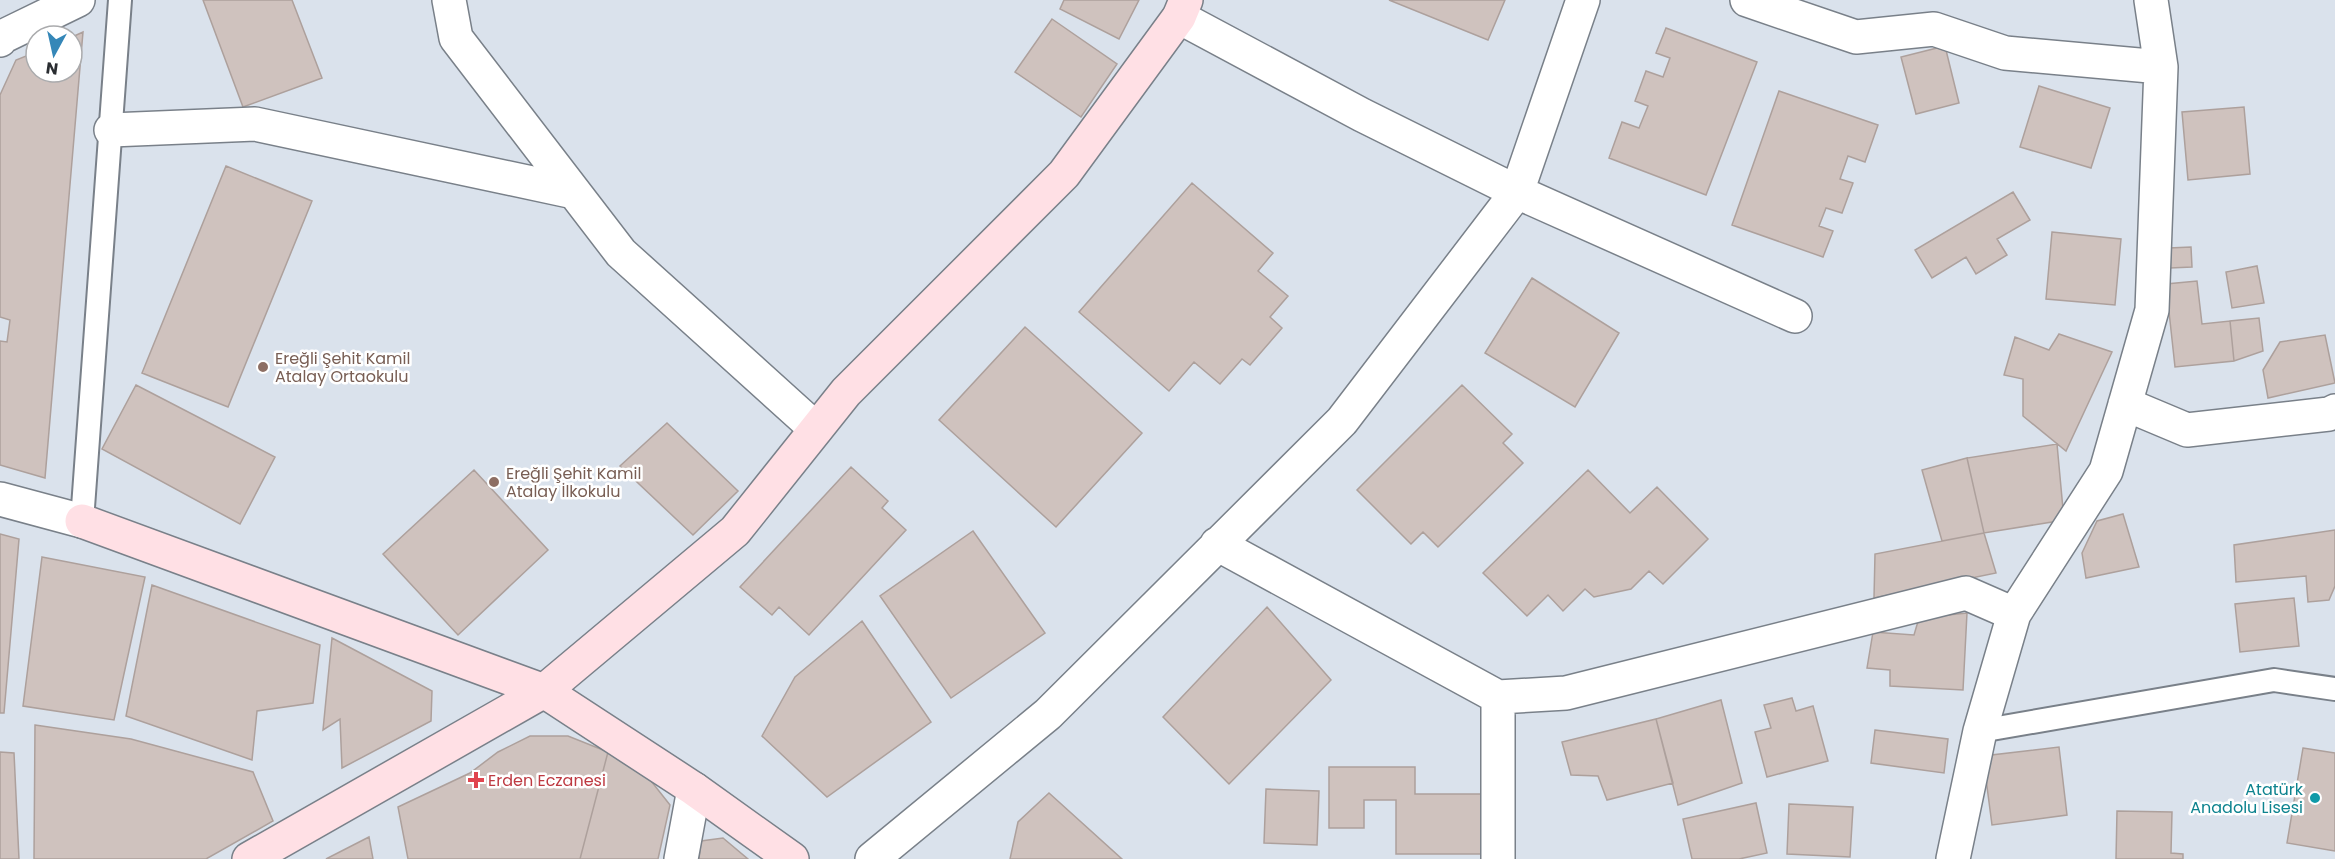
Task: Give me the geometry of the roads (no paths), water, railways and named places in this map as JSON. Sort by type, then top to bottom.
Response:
[{"type":"street","points":[[0,40],[78,0]]},
{"type":"street","points":[[449,0],[456,38],[621,253],[816,429]]},
{"type":"street","points":[[872,859],[1047,714],[1342,420],[1518,192],[1584,0]]},
{"type":"street","points":[[1747,0],[1856,37],[1934,30],[2005,53],[2161,67]]},
{"type":"street","points":[[1953,859],[1980,731],[2014,614],[2106,471],[2151,310],[2161,67],[2151,0]]},
{"type":"street","points":[[249,859],[544,691],[735,531],[846,392],[1064,174],[1182,9],[1362,116],[1518,192],[1795,316]]},
{"type":"street","points":[[111,130],[255,124],[574,192]]},
{"type":"street","points":[[2125,404],[2187,430],[2329,414],[2335,411]]},
{"type":"street","points":[[0,499],[82,521],[544,691],[694,789],[792,859]]},
{"type":"street","points":[[1217,544],[1498,697],[1566,693],[1966,593],[2014,614]]},
{"type":"street","points":[[1498,697],[1498,859]]},
{"type":"street","points":[[681,859],[694,789]]},
{"type":"lane","points":[[82,521],[120,0]]},
{"type":"lane","points":[[1980,731],[2274,680],[2335,689]]},
{"type":"place","name":"Ereğli Şehit Kamil Atalay Ortaokulu","points":[[263,367]]},
{"type":"place","name":"Ereğli Şehit Kamil Atalay İlkokulu","points":[[494,482]]},
{"type":"place","name":"Erden Eczanesi","points":[[476,780]]},
{"type":"place","name":"Atatürk Anadolu Lisesi","points":[[2315,798]]}]
